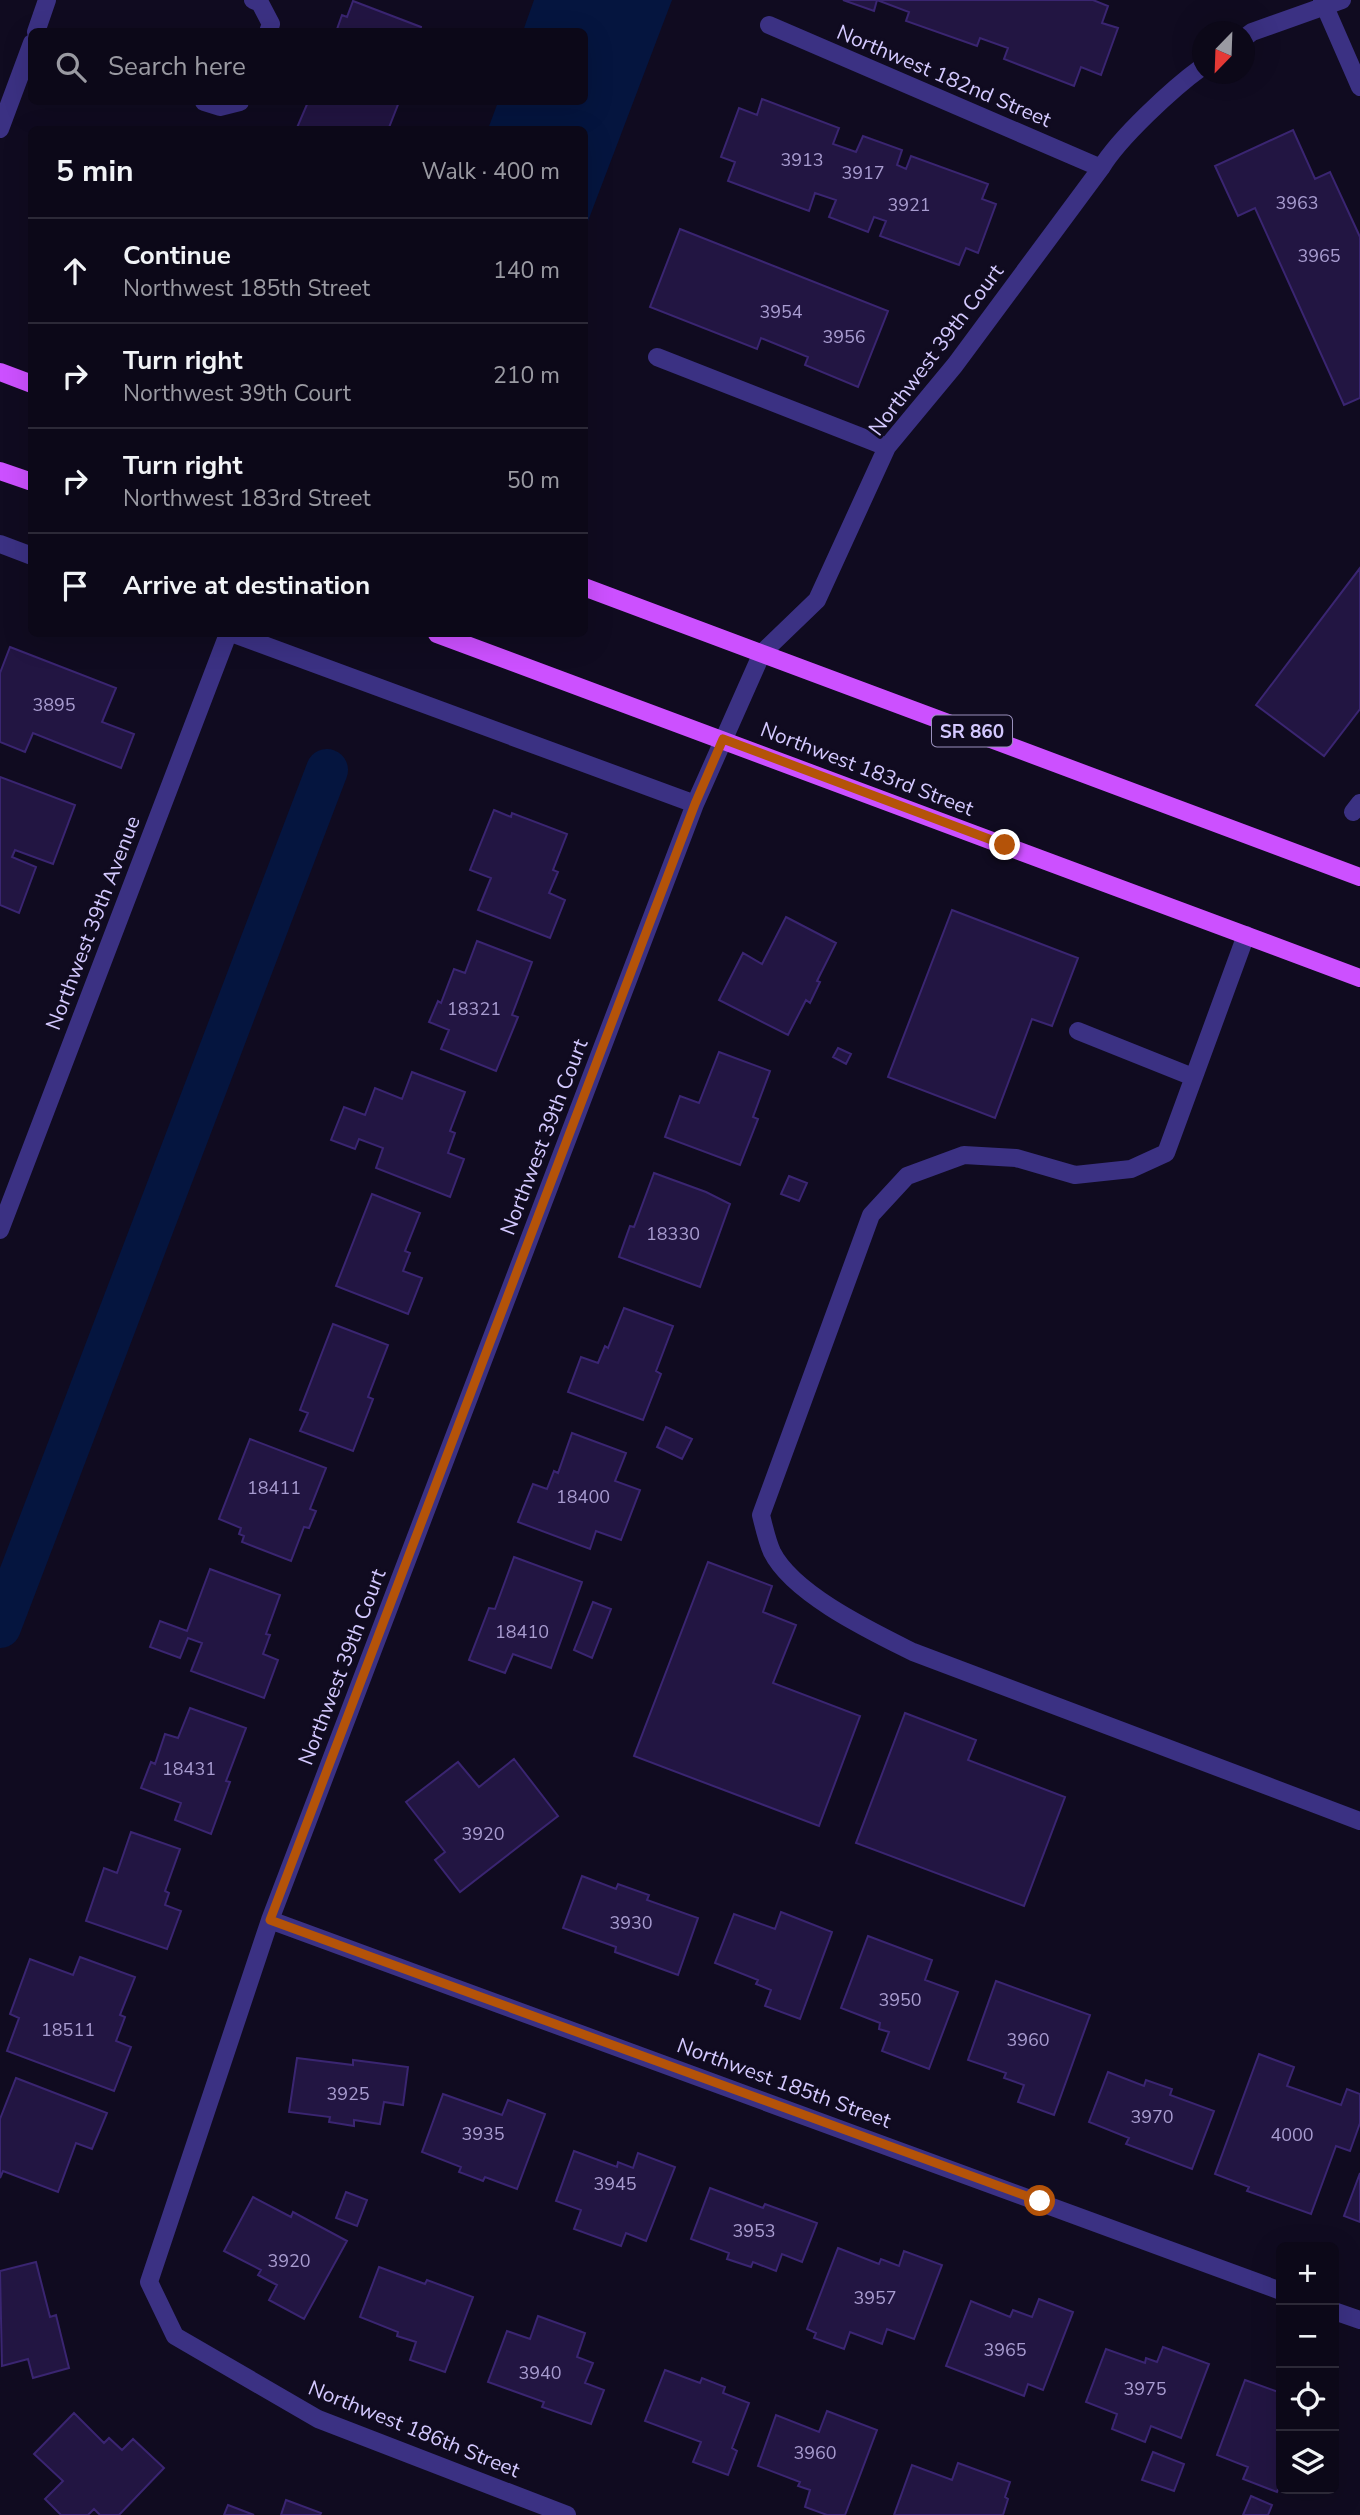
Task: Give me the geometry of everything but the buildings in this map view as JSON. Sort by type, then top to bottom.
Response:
[{"type":"main road","points":[[0,372],[28,382]]},
{"type":"main road","points":[[0,471],[28,481]]},
{"type":"main road","name":"SR 860","points":[[588,588],[1360,877]]},
{"type":"main road","name":"Northwest 183rd Street","points":[[445,637],[1360,978]]},
{"type":"street","points":[[37,28],[47,0]]},
{"type":"street","points":[[253,0],[260,3],[271,24],[270,28]]},
{"type":"street","points":[[1255,31],[1323,3],[1342,0]]},
{"type":"street","points":[[1323,3],[1360,87]]},
{"type":"street","name":"Northwest 182nd Street","points":[[769,25],[1101,168]]},
{"type":"street","points":[[0,129],[28,54]]},
{"type":"street","name":"Northwest 39th Court","points":[[175,2336],[149,2281],[270,1920],[695,804],[723,739],[762,653],[817,600],[887,447],[955,365],[1111,152],[1192,75]]},
{"type":"street","points":[[657,358],[887,447]]},
{"type":"street","points":[[0,544],[28,554]]},
{"type":"street","name":"Northwest 39th Avenue","points":[[0,1230],[227,637]]},
{"type":"street","points":[[242,637],[695,804]]},
{"type":"street","points":[[1246,935],[1166,1153],[1131,1169],[1075,1175],[1016,1158],[964,1155],[907,1176],[870,1215],[761,1515],[772,1553],[796,1582],[846,1619],[913,1652],[1360,1821]]},
{"type":"street","points":[[1078,1031],[1194,1077]]},
{"type":"street","name":"Northwest 185th Street","points":[[270,1920],[1276,2289]]},
{"type":"street","points":[[1339,2313],[1360,2320]]},
{"type":"street","name":"Northwest 186th Street","points":[[175,2336],[318,2419],[567,2515]]},
{"type":"water","points":[[534,0],[672,0],[588,221],[588,126],[489,126],[497,105],[588,105],[588,28],[524,28]]},
{"type":"waterway","points":[[0,1627],[327,770]]},
{"type":"route","points":[[1005,845],[723,739],[695,804],[270,1920],[1040,2201]]}]
